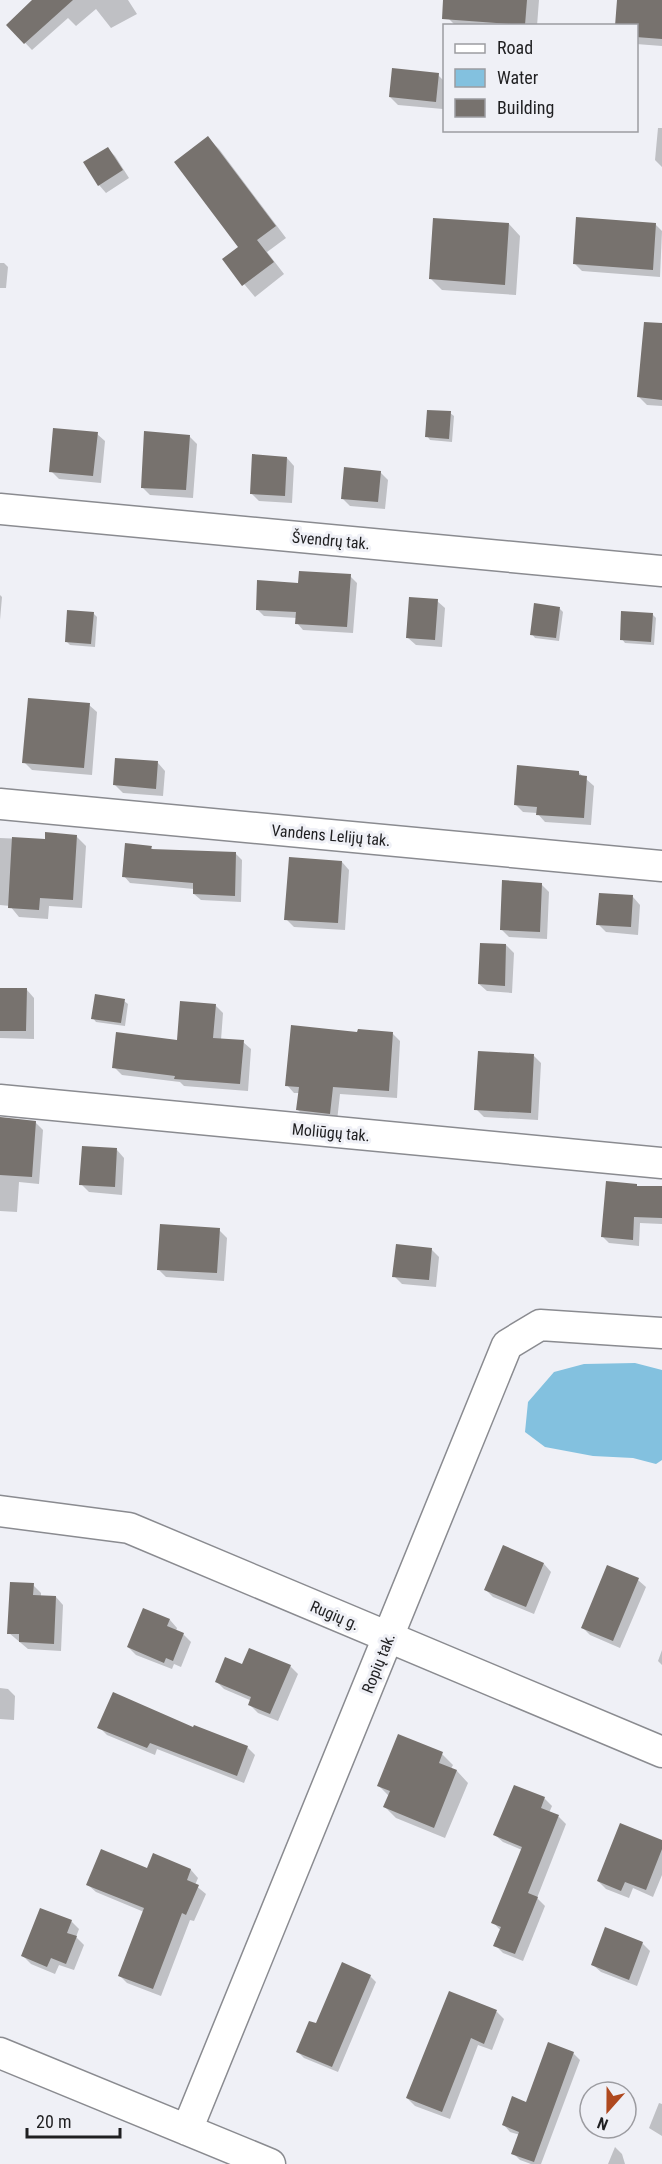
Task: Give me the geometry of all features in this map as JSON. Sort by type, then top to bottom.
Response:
[{"type":"street","name":"Švendrų tak.","points":[[0,509],[662,571]]},
{"type":"street","name":"Vandens Lelijų tak.","points":[[0,804],[662,866]]},
{"type":"street","name":"Moliūgų tak.","points":[[0,1100],[662,1163]]},
{"type":"street","name":"Ropių tak.","points":[[187,2130],[507,1345],[540,1325],[662,1333]]},
{"type":"street","name":"Rugių g.","points":[[0,1511],[129,1528],[662,1752]]},
{"type":"street","points":[[0,2053],[187,2130],[230,2157],[270,2164]]},
{"type":"water","points":[[635,1363],[662,1370],[662,1460],[656,1464],[633,1458],[593,1456],[545,1447],[525,1432],[528,1402],[554,1372],[584,1364]]},
{"type":"building","points":[[32,0],[73,0],[24,44],[6,25]]},
{"type":"building","points":[[443,0],[527,0],[525,24],[442,19]]},
{"type":"building","points":[[617,0],[662,0],[662,39],[638,37],[638,24],[615,24]]},
{"type":"building","points":[[392,68],[439,73],[436,102],[389,97]]},
{"type":"building","points":[[208,136],[276,226],[257,240],[274,262],[242,286],[222,259],[238,247],[174,162]]},
{"type":"building","points":[[108,147],[123,170],[98,186],[83,162]]},
{"type":"building","points":[[576,217],[656,223],[653,270],[573,264]]},
{"type":"building","points":[[433,218],[509,223],[505,285],[429,279]]},
{"type":"building","points":[[644,322],[662,323],[662,400],[637,397]]},
{"type":"building","points":[[427,410],[451,411],[449,439],[425,437]]},
{"type":"building","points":[[53,428],[98,432],[93,476],[49,472]]},
{"type":"building","points":[[144,431],[190,435],[186,490],[141,488]]},
{"type":"building","points":[[252,454],[287,457],[285,496],[250,494]]},
{"type":"building","points":[[344,467],[381,471],[378,502],[341,499]]},
{"type":"building","points":[[299,571],[351,574],[347,627],[295,624],[296,612],[256,610],[257,580],[298,583]]},
{"type":"building","points":[[409,597],[438,599],[435,640],[406,638]]},
{"type":"building","points":[[534,603],[560,607],[556,638],[530,635]]},
{"type":"building","points":[[67,610],[94,612],[91,644],[65,642]]},
{"type":"building","points":[[621,611],[653,613],[651,642],[620,640]]},
{"type":"building","points":[[28,698],[90,703],[84,768],[22,763]]},
{"type":"building","points":[[115,758],[158,761],[156,789],[113,785]]},
{"type":"building","points":[[517,765],[579,771],[579,775],[587,776],[584,818],[536,815],[537,807],[514,805]]},
{"type":"building","points":[[45,832],[77,835],[73,900],[40,898],[39,910],[8,908],[12,837],[45,839]]},
{"type":"building","points":[[125,843],[152,846],[151,849],[236,852],[235,896],[193,894],[193,883],[122,877]]},
{"type":"building","points":[[289,857],[342,861],[338,923],[284,920]]},
{"type":"building","points":[[502,880],[542,883],[540,932],[500,930]]},
{"type":"building","points":[[599,893],[633,895],[631,927],[596,925]]},
{"type":"building","points":[[480,943],[506,944],[505,986],[478,984]]},
{"type":"building","points":[[0,988],[27,988],[26,1031],[0,1031]]},
{"type":"building","points":[[95,994],[125,999],[121,1023],[91,1019]]},
{"type":"building","points":[[180,1001],[216,1004],[213,1038],[244,1040],[240,1084],[174,1079],[175,1076],[112,1068],[116,1032],[177,1040]]},
{"type":"building","points":[[291,1025],[357,1032],[358,1029],[393,1032],[389,1091],[333,1087],[330,1114],[296,1110],[299,1087],[285,1086]]},
{"type":"building","points":[[478,1051],[534,1054],[531,1113],[474,1110]]},
{"type":"building","points":[[0,1117],[36,1121],[32,1177],[0,1175]]},
{"type":"building","points":[[82,1146],[117,1148],[115,1187],[79,1185]]},
{"type":"building","points":[[606,1181],[637,1184],[637,1186],[662,1186],[662,1218],[634,1217],[633,1240],[601,1237]]},
{"type":"building","points":[[160,1224],[220,1228],[217,1273],[157,1270]]},
{"type":"building","points":[[396,1244],[432,1248],[429,1280],[392,1277]]},
{"type":"building","points":[[503,1545],[544,1563],[526,1607],[484,1590]]},
{"type":"building","points":[[607,1565],[639,1578],[613,1641],[581,1628]]},
{"type":"building","points":[[10,1582],[34,1583],[33,1595],[56,1596],[54,1644],[19,1642],[19,1634],[7,1634]]},
{"type":"building","points":[[143,1608],[170,1619],[167,1626],[184,1633],[173,1661],[166,1658],[164,1663],[127,1647]]},
{"type":"building","points":[[249,1648],[291,1665],[270,1714],[248,1705],[251,1697],[215,1682],[225,1657],[242,1664]]},
{"type":"building","points":[[113,1692],[193,1727],[194,1725],[248,1746],[237,1776],[150,1743],[147,1748],[97,1728]]},
{"type":"building","points":[[398,1734],[443,1752],[439,1763],[457,1770],[434,1828],[383,1807],[390,1791],[377,1786]]},
{"type":"building","points":[[514,1785],[545,1797],[541,1808],[559,1815],[528,1893],[538,1897],[515,1954],[493,1946],[501,1927],[491,1923],[522,1847],[493,1835]]},
{"type":"building","points":[[620,1823],[662,1840],[662,1849],[646,1890],[625,1882],[621,1891],[597,1881]]},
{"type":"building","points":[[101,1849],[147,1868],[153,1853],[191,1869],[187,1880],[199,1885],[186,1915],[182,1913],[153,1989],[118,1976],[144,1908],[86,1885]]},
{"type":"building","points":[[40,1908],[72,1920],[67,1933],[77,1936],[66,1964],[51,1958],[47,1967],[21,1956]]},
{"type":"building","points":[[605,1927],[643,1942],[629,1980],[591,1965]]},
{"type":"building","points":[[342,1962],[371,1975],[332,2067],[296,2052],[309,2021],[316,2023]]},
{"type":"building","points":[[449,1991],[497,2010],[484,2044],[471,2038],[442,2112],[406,2098]]},
{"type":"building","points":[[548,2042],[574,2052],[534,2162],[511,2154],[519,2132],[502,2125],[512,2096],[526,2102]]}]
